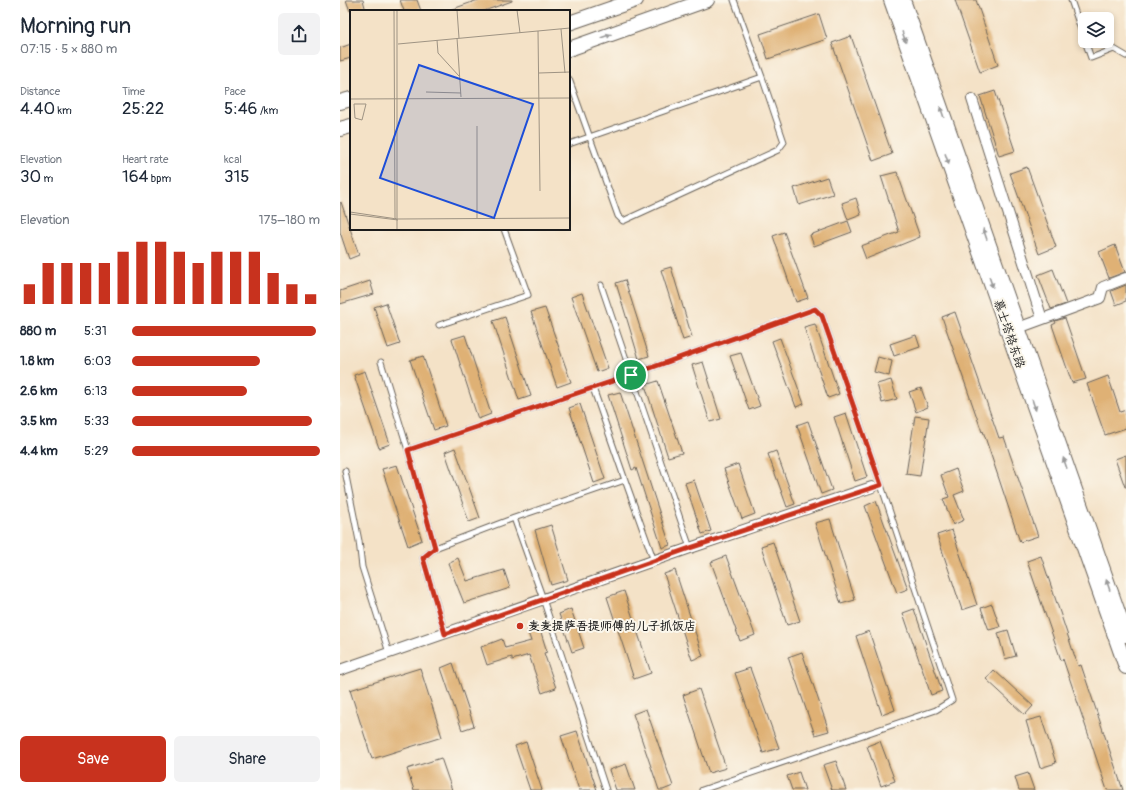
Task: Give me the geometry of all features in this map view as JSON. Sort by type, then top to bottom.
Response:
[{"type":"main road","points":[[570,23],[636,0]]},
{"type":"main road","points":[[570,49],[707,0]]},
{"type":"main road","name":"慕士塔格东路","points":[[891,0],[1126,667]]},
{"type":"main road","name":"慕士塔格东路","points":[[903,0],[1126,635]]},
{"type":"main road","points":[[340,102],[350,98]]},
{"type":"main road","points":[[340,129],[350,126]]},
{"type":"street","points":[[972,99],[1042,319]]},
{"type":"street","points":[[1018,328],[1100,298],[1103,287],[1126,278]]},
{"type":"street","points":[[340,670],[690,548],[877,486]]},
{"type":"lane","points":[[570,82],[618,216],[624,221],[778,150],[784,142],[734,0]]},
{"type":"lane","points":[[1070,0],[1078,22]]},
{"type":"lane","points":[[1087,48],[1091,58],[1114,49],[1126,56]]},
{"type":"lane","points":[[570,144],[762,77]]},
{"type":"lane","points":[[439,325],[528,295],[504,230]]},
{"type":"lane","points":[[601,285],[690,548]]},
{"type":"lane","points":[[408,450],[631,375],[815,309],[822,316],[877,486],[952,700],[936,710],[702,790]]},
{"type":"lane","points":[[381,362],[408,450],[435,548]]},
{"type":"lane","points":[[593,388],[624,480],[654,561]]},
{"type":"lane","points":[[345,471],[359,541],[362,567],[390,653]]},
{"type":"lane","points":[[445,634],[423,558],[435,548],[514,518],[624,480]]},
{"type":"lane","points":[[514,518],[543,599],[606,790]]},
{"type":"building","points":[[346,0],[363,0],[366,10],[350,11]]},
{"type":"building","points":[[400,0],[417,0],[421,10],[404,10]]},
{"type":"building","points":[[478,0],[512,0],[487,10],[450,10]]},
{"type":"building","points":[[955,0],[976,0],[998,65],[980,72]]},
{"type":"building","points":[[819,14],[827,39],[768,59],[760,34]]},
{"type":"building","points":[[851,36],[892,154],[873,161],[832,43]]},
{"type":"building","points":[[350,44],[350,58],[340,61],[340,48]]},
{"type":"building","points":[[995,91],[1015,151],[999,156],[980,96]]},
{"type":"building","points":[[1027,167],[1056,247],[1039,254],[1010,173]]},
{"type":"building","points":[[897,172],[920,237],[866,259],[861,246],[899,232],[881,176]]},
{"type":"building","points":[[827,177],[833,194],[799,205],[794,188]]},
{"type":"building","points":[[856,198],[861,215],[848,220],[842,203]]},
{"type":"building","points":[[341,202],[359,255],[349,259],[340,232]]},
{"type":"building","points":[[848,221],[852,232],[814,246],[810,235]]},
{"type":"building","points":[[784,232],[808,298],[796,302],[773,236]]},
{"type":"building","points":[[1115,245],[1125,272],[1109,278],[1099,252]]},
{"type":"building","points":[[671,267],[692,337],[683,340],[661,270]]},
{"type":"building","points":[[1053,269],[1066,304],[1051,309],[1038,275]]},
{"type":"building","points":[[625,280],[649,356],[639,359],[616,283]]},
{"type":"building","points":[[370,281],[374,294],[340,304],[340,291]]},
{"type":"building","points":[[1126,285],[1126,301],[1116,305],[1111,291]]},
{"type":"building","points":[[582,293],[608,368],[597,372],[571,297]]},
{"type":"building","points":[[386,303],[400,344],[388,348],[374,307]]},
{"type":"building","points":[[545,308],[571,382],[557,387],[531,312]]},
{"type":"building","points":[[955,312],[999,438],[1004,437],[1038,536],[1020,542],[983,431],[982,432],[942,317]]},
{"type":"building","points":[[505,317],[531,396],[519,400],[493,321]]},
{"type":"building","points":[[1065,318],[1086,379],[1072,383],[1052,325],[1056,323],[1055,321]]},
{"type":"building","points":[[815,324],[839,394],[828,398],[804,327]]},
{"type":"building","points":[[465,335],[491,414],[478,419],[452,339]]},
{"type":"building","points":[[916,335],[920,347],[894,356],[890,344]]},
{"type":"building","points":[[780,338],[804,404],[796,407],[772,341]]},
{"type":"building","points":[[741,353],[760,406],[749,410],[730,356]]},
{"type":"building","points":[[423,356],[446,426],[434,430],[410,360]]},
{"type":"building","points":[[878,357],[892,361],[889,376],[874,372]]},
{"type":"building","points":[[703,362],[721,419],[710,422],[692,365]]},
{"type":"building","points":[[365,371],[390,444],[379,448],[354,375]]},
{"type":"building","points":[[1108,376],[1120,412],[1126,410],[1126,428],[1105,435],[1087,384]]},
{"type":"building","points":[[891,380],[897,399],[882,403],[877,384]]},
{"type":"building","points":[[658,381],[682,453],[668,457],[645,385]]},
{"type":"building","points":[[921,388],[928,407],[916,412],[909,392]]},
{"type":"building","points":[[620,392],[670,545],[662,548],[636,468],[632,470],[608,395]]},
{"type":"building","points":[[580,404],[605,479],[594,483],[569,408]]},
{"type":"building","points":[[846,413],[867,477],[855,481],[834,417]]},
{"type":"building","points":[[915,416],[929,418],[920,476],[906,474]]},
{"type":"building","points":[[808,421],[832,490],[821,494],[797,425]]},
{"type":"building","points":[[455,448],[480,518],[469,522],[445,452]]},
{"type":"building","points":[[776,451],[795,504],[787,507],[768,454]]},
{"type":"building","points":[[1126,455],[1126,487],[1125,487],[1115,459]]},
{"type":"building","points":[[738,464],[755,514],[742,519],[724,469]]},
{"type":"building","points":[[397,465],[422,540],[408,546],[382,469]]},
{"type":"building","points":[[956,469],[964,491],[954,495],[964,520],[953,525],[943,499],[949,497],[941,475]]},
{"type":"building","points":[[694,480],[711,531],[702,534],[685,483]]},
{"type":"building","points":[[876,501],[908,589],[897,593],[865,506]]},
{"type":"building","points":[[830,519],[855,600],[841,604],[815,523]]},
{"type":"building","points":[[551,525],[568,580],[551,585],[535,530]]},
{"type":"building","points":[[952,530],[977,605],[962,610],[937,535]]},
{"type":"building","points":[[773,542],[800,621],[787,625],[761,546]]},
{"type":"building","points":[[726,556],[755,635],[740,641],[711,562]]},
{"type":"building","points":[[1041,556],[1078,666],[1081,665],[1123,790],[1107,790],[1063,659],[1061,660],[1027,561]]},
{"type":"building","points":[[458,558],[467,581],[504,570],[510,588],[464,603],[448,563]]},
{"type":"building","points":[[675,570],[703,656],[692,660],[664,574]]},
{"type":"building","points":[[624,591],[651,673],[634,679],[607,597]]},
{"type":"building","points":[[992,604],[1000,627],[989,630],[981,608]]},
{"type":"building","points":[[571,609],[584,648],[572,652],[559,614]]},
{"type":"building","points":[[914,609],[942,691],[931,695],[903,613]]},
{"type":"building","points":[[539,626],[547,652],[544,653],[556,688],[542,693],[529,655],[512,660],[512,657],[487,665],[481,647],[502,639],[505,648],[531,641],[527,630]]},
{"type":"building","points":[[1008,630],[1016,656],[1005,659],[998,633]]},
{"type":"building","points":[[869,631],[895,710],[882,715],[856,636]]},
{"type":"building","points":[[802,652],[829,731],[815,735],[788,657]]},
{"type":"building","points":[[453,663],[474,726],[462,730],[441,668]]},
{"type":"building","points":[[420,668],[442,737],[372,759],[350,690]]},
{"type":"building","points":[[750,668],[779,748],[763,753],[735,673]]},
{"type":"building","points":[[994,670],[1033,706],[1025,715],[986,679]]},
{"type":"building","points":[[699,689],[726,768],[709,773],[683,695]]},
{"type":"building","points":[[646,709],[673,786],[663,790],[659,790],[633,714]]},
{"type":"building","points":[[1041,717],[1056,763],[1040,768],[1026,721]]},
{"type":"building","points":[[577,731],[597,790],[579,790],[561,736]]},
{"type":"building","points":[[880,741],[895,781],[881,786],[867,746]]},
{"type":"building","points":[[526,742],[542,790],[530,790],[515,746]]},
{"type":"building","points":[[441,758],[452,790],[414,790],[407,769]]},
{"type":"building","points":[[836,761],[846,790],[832,790],[823,765]]},
{"type":"building","points":[[626,764],[635,790],[616,790],[609,770]]},
{"type":"building","points":[[799,772],[805,790],[792,790],[787,776]]},
{"type":"building","points":[[1028,773],[1034,790],[1019,790],[1015,777]]},
{"type":"place","name":"麦麦提萨吾提师傅的儿子抓饭店","points":[[520,626]]},
{"type":"route","points":[[815,309],[822,316],[881,485],[690,548],[445,634],[423,558],[435,548],[408,450],[631,375],[815,309]]}]
